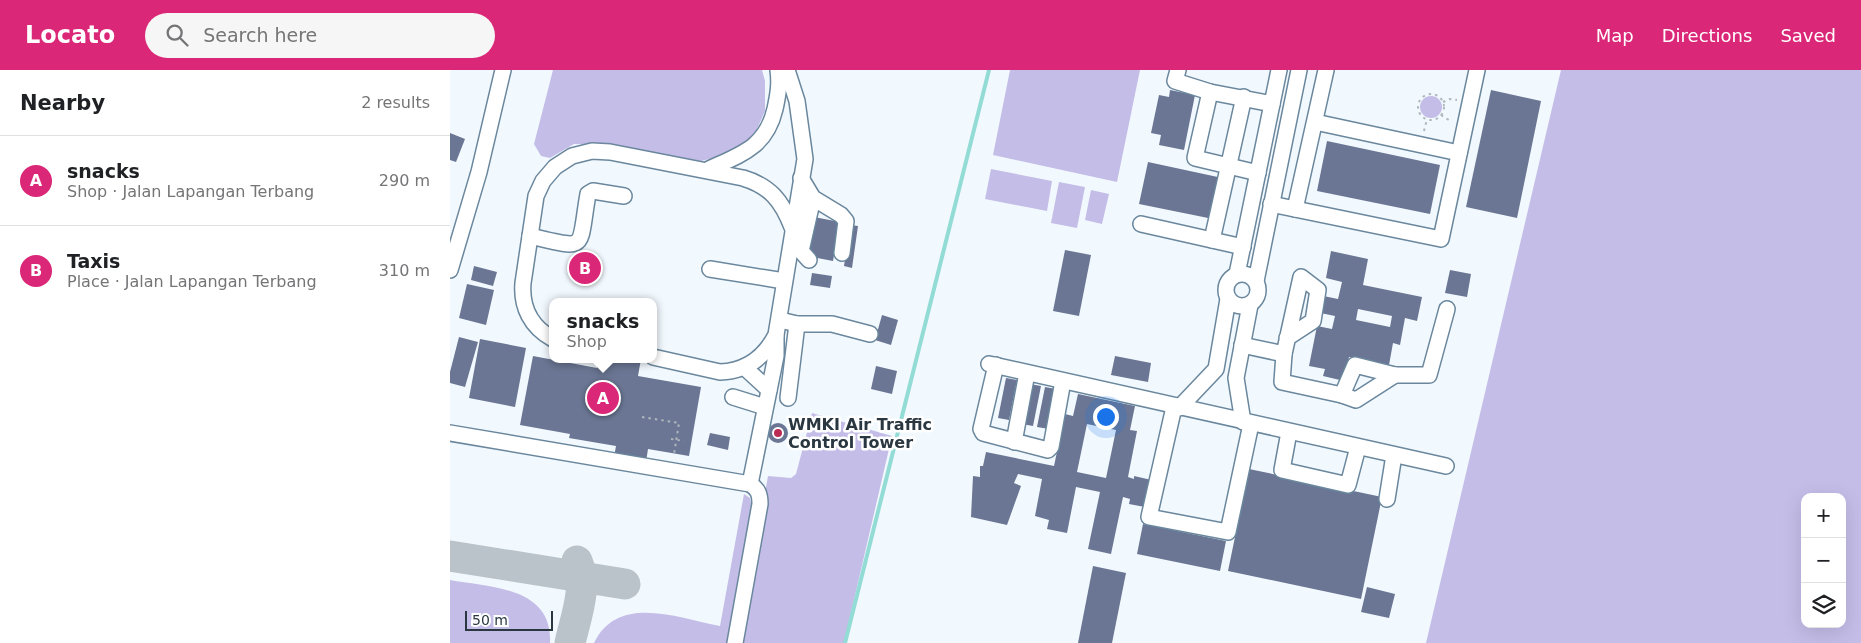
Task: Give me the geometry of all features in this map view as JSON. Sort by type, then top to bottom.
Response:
[{"type":"street","points":[[450,270],[479,172],[503,70]]},
{"type":"street","points":[[709,170],[743,154],[756,144],[768,130],[780,86],[778,70]]},
{"type":"street","points":[[750,484],[777,347],[792,227],[805,159],[797,101],[787,70]]},
{"type":"street","points":[[1178,70],[1176,81],[1210,92],[1244,97],[1272,104]]},
{"type":"street","points":[[1279,70],[1237,274],[1229,280],[1225,289],[1228,300],[1216,368],[1176,407],[1149,517],[1228,532],[1247,423],[1236,378],[1250,305],[1256,298],[1258,290],[1256,281],[1299,70]]},
{"type":"street","points":[[1295,209],[1326,70]]},
{"type":"street","points":[[1271,204],[1441,239],[1477,70]]},
{"type":"street","points":[[1210,92],[1195,158],[1258,173]]},
{"type":"street","points":[[1212,240],[1244,97]]},
{"type":"street","points":[[1314,122],[1459,153]]},
{"type":"street","points":[[549,336],[533,324],[524,301],[523,283],[536,196],[543,181],[555,167],[572,156],[592,151],[610,152],[743,178],[765,187],[780,201],[792,227]]},
{"type":"street","points":[[801,178],[813,198],[841,214],[846,221],[842,253]]},
{"type":"street","points":[[530,236],[571,246],[583,234],[588,194],[593,191],[624,196]]},
{"type":"street","points":[[809,260],[801,251],[813,198]]},
{"type":"street","points":[[1141,224],[1243,247]]},
{"type":"street","points":[[710,270],[784,281]]},
{"type":"street","points":[[1237,274],[1248,275],[1256,281]]},
{"type":"street","points":[[1287,338],[1314,321],[1318,290],[1301,277],[1287,338],[1284,354],[1282,382],[1342,395],[1356,400],[1395,375]]},
{"type":"street","points":[[1228,300],[1234,305],[1242,307],[1250,305]]},
{"type":"street","points":[[1342,395],[1355,365],[1395,375],[1429,375],[1447,309]]},
{"type":"street","points":[[778,328],[797,324],[832,324],[870,334]]},
{"type":"street","points":[[788,398],[797,324]]},
{"type":"street","points":[[657,358],[720,372],[744,367],[756,360],[769,348],[778,328]]},
{"type":"street","points":[[1242,345],[1284,354]]},
{"type":"street","points":[[657,349],[672,362]]},
{"type":"street","points":[[1063,381],[1051,447],[1048,450],[986,435],[981,429],[992,365],[1446,466]]},
{"type":"street","points":[[744,367],[769,390]]},
{"type":"street","points":[[1014,442],[1027,373]]},
{"type":"street","points":[[733,397],[765,407]]},
{"type":"street","points":[[1289,432],[1282,470],[1348,485],[1358,447]]},
{"type":"street","points":[[450,433],[750,484],[760,494],[760,504],[735,643]]},
{"type":"street","points":[[1387,499],[1394,455]]},
{"type":"path","points":[[1429,94],[1440,97],[1444,107],[1441,115],[1432,120],[1422,116],[1419,112],[1420,100],[1429,94]]},
{"type":"path","points":[[642,417],[679,423],[674,454]]},
{"type":"path","points":[[671,439],[684,441]]},
{"type":"shaded area","points":[[553,70],[762,70],[765,81],[765,111],[754,136],[730,154],[701,161],[608,145],[574,144],[550,158],[541,156],[534,144]]},
{"type":"shaded area","points":[[1010,70],[1140,70],[1117,182],[993,155]]},
{"type":"shaded area","points":[[1561,70],[1861,70],[1861,643],[1426,643]]},
{"type":"shaded area","points":[[1431,96],[1439,99],[1442,107],[1439,115],[1431,118],[1423,115],[1420,107],[1423,99]]},
{"type":"shaded area","points":[[991,169],[1052,181],[1047,211],[985,199]]},
{"type":"shaded area","points":[[1059,182],[1085,187],[1077,228],[1051,223]]},
{"type":"shaded area","points":[[1091,190],[1109,194],[1102,224],[1085,220]]},
{"type":"shaded area","points":[[812,413],[892,436],[844,643],[738,643],[768,476],[791,478],[796,474]]},
{"type":"shaded area","points":[[744,494],[750,498],[752,509],[731,643],[594,643],[605,628],[618,618],[633,614],[668,615],[720,626]]},
{"type":"shaded area","points":[[450,580],[500,588],[530,600],[541,611],[548,625],[550,643],[450,643]]},
{"type":"building","points":[[1170,90],[1195,95],[1184,150],[1159,145],[1161,135],[1151,133],[1159,95],[1169,97]]},
{"type":"building","points":[[1491,90],[1541,101],[1517,218],[1466,207]]},
{"type":"building","points":[[450,133],[465,139],[456,162],[450,160]]},
{"type":"building","points":[[1327,141],[1440,165],[1430,214],[1317,191]]},
{"type":"building","points":[[1148,162],[1227,179],[1218,220],[1139,204]]},
{"type":"building","points":[[814,217],[840,222],[833,261],[807,256]]},
{"type":"building","points":[[850,225],[858,226],[852,268],[844,266]]},
{"type":"building","points":[[1065,250],[1091,255],[1079,316],[1053,311]]},
{"type":"building","points":[[1331,251],[1368,259],[1363,285],[1422,297],[1417,321],[1405,318],[1400,345],[1393,343],[1389,365],[1349,357],[1344,381],[1323,376],[1325,369],[1309,366],[1317,326],[1332,329],[1335,316],[1306,310],[1309,293],[1338,299],[1342,282],[1326,278]],"holes":[[[1358,309],[1392,316],[1390,327],[1356,320]]]},
{"type":"building","points":[[576,253],[599,258],[594,282],[571,277]]},
{"type":"building","points":[[474,266],[497,272],[493,286],[471,280]]},
{"type":"building","points":[[1450,270],[1471,274],[1467,297],[1445,293]]},
{"type":"building","points":[[812,273],[832,276],[830,288],[810,285]]},
{"type":"building","points":[[467,284],[494,290],[486,325],[459,318]]},
{"type":"building","points":[[882,315],[898,320],[891,345],[875,340]]},
{"type":"building","points":[[459,337],[478,342],[465,387],[450,383],[450,372]]},
{"type":"building","points":[[480,339],[526,348],[515,407],[469,398]]},
{"type":"building","points":[[533,356],[549,359],[549,363],[570,363],[597,368],[598,363],[640,363],[638,376],[701,387],[689,456],[648,449],[646,462],[614,457],[616,446],[569,438],[570,434],[520,425]]},
{"type":"building","points":[[1115,356],[1151,363],[1148,382],[1111,375]]},
{"type":"building","points":[[876,366],[897,371],[892,394],[871,389]]},
{"type":"building","points":[[1006,378],[1017,380],[1009,420],[998,418]]},
{"type":"building","points":[[1030,384],[1041,386],[1033,426],[1022,424]]},
{"type":"building","points":[[1045,387],[1056,389],[1049,429],[1037,427]]},
{"type":"building","points":[[1078,394],[1135,406],[1130,430],[1137,431],[1128,477],[1134,479],[1134,476],[1156,481],[1150,508],[1129,504],[1130,499],[1123,497],[1111,554],[1088,549],[1100,492],[1076,487],[1067,533],[1047,529],[1049,520],[1035,516],[1042,479],[1018,474],[1014,483],[1021,486],[1007,525],[971,517],[973,476],[980,477],[980,466],[983,466],[986,452],[1054,466],[1065,414],[1073,416]],"holes":[[[1087,424],[1116,430],[1106,478],[1077,472]]]},
{"type":"building","name":"WMKI Air Traffic Control Tower","points":[[778,423],[785,426],[788,433],[785,440],[778,443],[771,440],[768,433],[771,426]]},
{"type":"building","points":[[710,433],[730,437],[728,450],[707,445]]},
{"type":"building","points":[[1249,469],[1382,497],[1361,599],[1228,571]]},
{"type":"building","points":[[1143,524],[1226,541],[1220,571],[1137,554]]},
{"type":"building","points":[[1093,566],[1126,573],[1112,643],[1078,643]]},
{"type":"building","points":[[1367,587],[1395,594],[1389,618],[1361,612]]},
{"type":"waterway","points":[[845,643],[989,70]]},
{"type":"taxiway","points":[[450,556],[625,584]]},
{"type":"taxiway","points":[[570,643],[581,591],[580,571],[577,561]]},
{"type":"place","name":"Taxis","points":[[585,268]]},
{"type":"place","name":"snacks","points":[[603,398]]},
{"type":"place","name":"WMKI Air Traffic Control Tower","points":[[778,433]]}]
